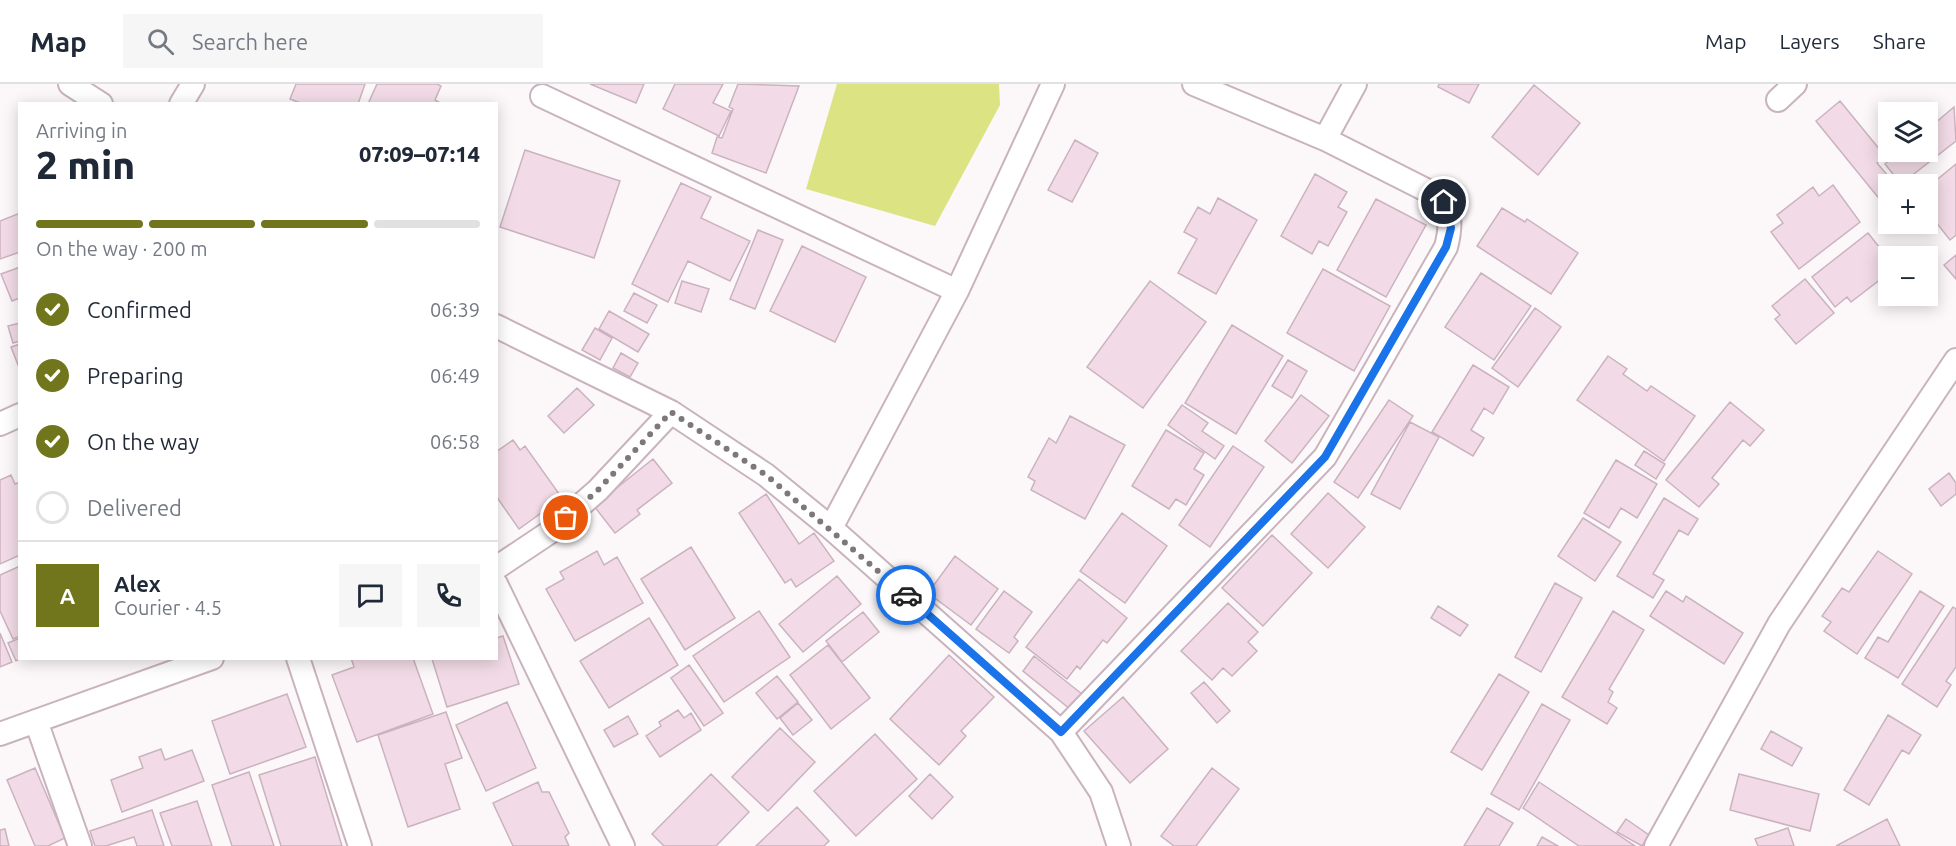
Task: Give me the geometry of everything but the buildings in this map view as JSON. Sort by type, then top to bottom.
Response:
[{"type":"street","points":[[70,84],[98,102]]},
{"type":"street","points":[[182,102],[193,84]]},
{"type":"street","points":[[831,528],[957,291],[1053,84]]},
{"type":"street","points":[[1061,732],[1325,457],[1446,247],[1451,228],[1444,202],[1432,193],[1325,139],[1194,84]]},
{"type":"street","points":[[1325,139],[1355,84]]},
{"type":"street","points":[[1778,100],[1795,84]]},
{"type":"street","points":[[542,96],[957,291]]},
{"type":"street","points":[[498,327],[671,412],[766,475],[831,528],[1061,732],[1101,792],[1119,846]]},
{"type":"street","points":[[1656,846],[1779,624],[1956,360]]},
{"type":"street","points":[[498,567],[550,532],[598,490],[671,412]]},
{"type":"street","points":[[0,424],[18,416]]},
{"type":"street","points":[[498,588],[623,846]]},
{"type":"street","points":[[0,734],[206,660]]},
{"type":"street","points":[[299,660],[360,846]]},
{"type":"street","points":[[36,721],[80,846]]},
{"type":"green space","points":[[837,84],[999,84],[1000,105],[935,226],[806,189]]},
{"type":"way so far","points":[[566,518],[598,490],[671,412],[766,475],[831,528],[906,595]]},
{"type":"route","points":[[906,595],[1061,732],[1325,457],[1446,247],[1451,228],[1449,213],[1444,202]]}]
